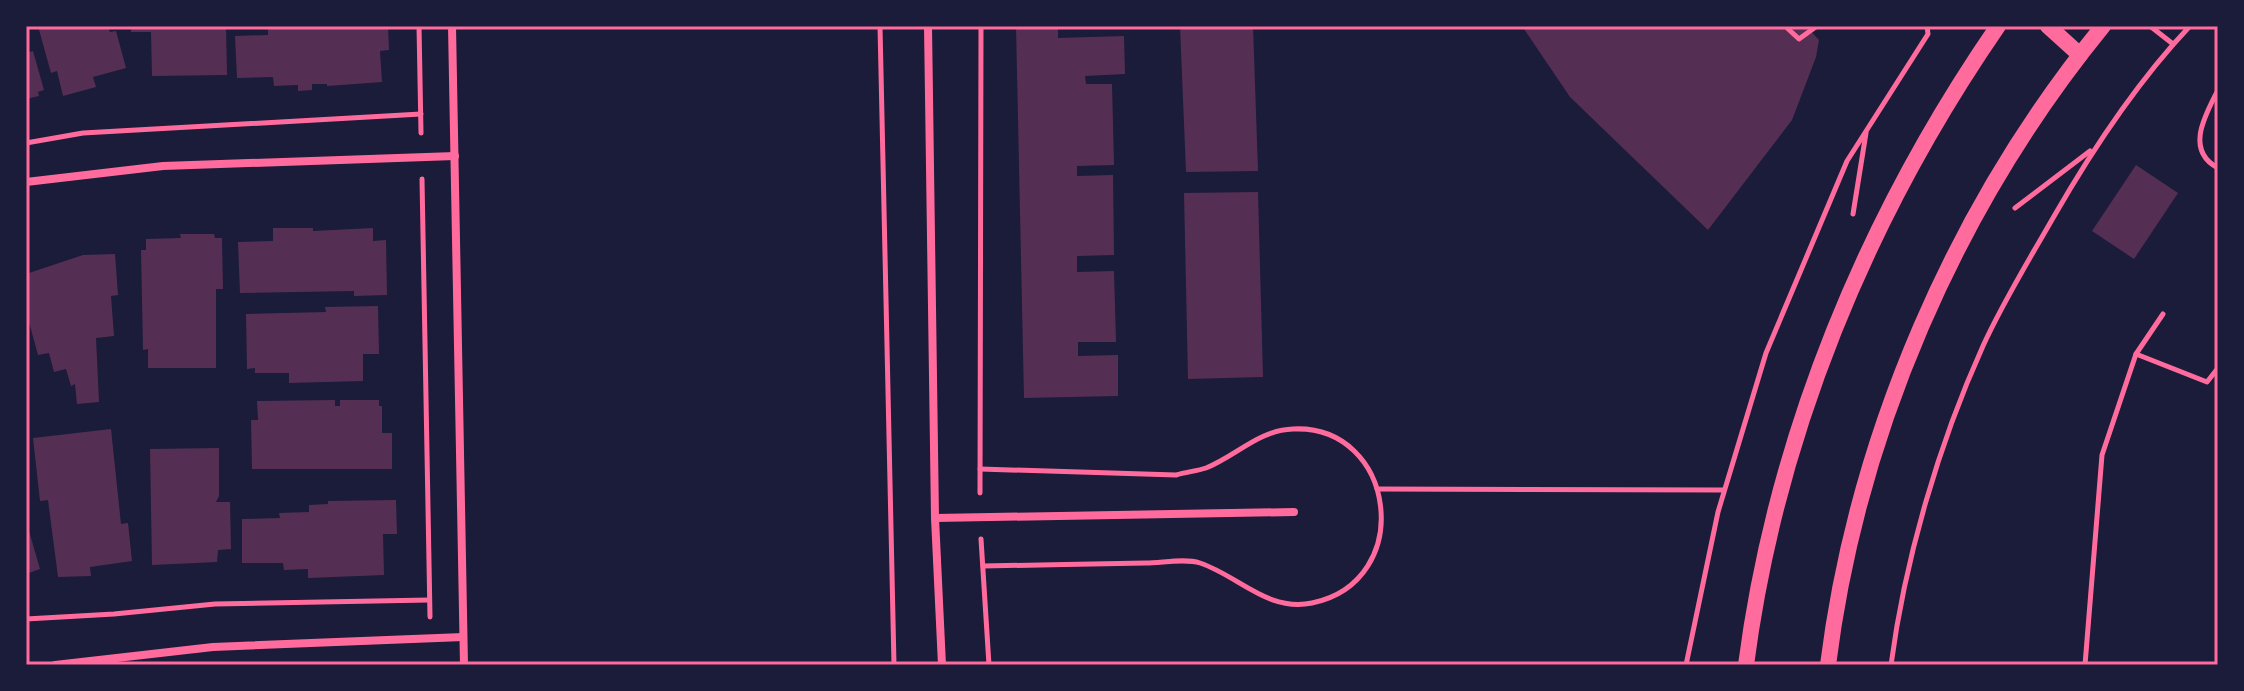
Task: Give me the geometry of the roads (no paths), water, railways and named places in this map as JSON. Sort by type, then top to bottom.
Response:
[{"type":"main road","points":[[1746,665],[1753,610],[1791,447],[1834,326],[1914,162],[1965,74],[1998,26]]},
{"type":"main road","points":[[2048,26],[2080,55]]},
{"type":"main road","points":[[1828,665],[1835,606],[1868,470],[1910,353],[1956,252],[2015,150],[2103,26]]},
{"type":"street","points":[[452,26],[464,665]]},
{"type":"street","points":[[928,26],[935,518],[942,665]]},
{"type":"street","points":[[26,182],[163,166],[455,156]]},
{"type":"street","points":[[935,518],[1294,512]]},
{"type":"street","points":[[55,665],[213,647],[463,637]]}]
